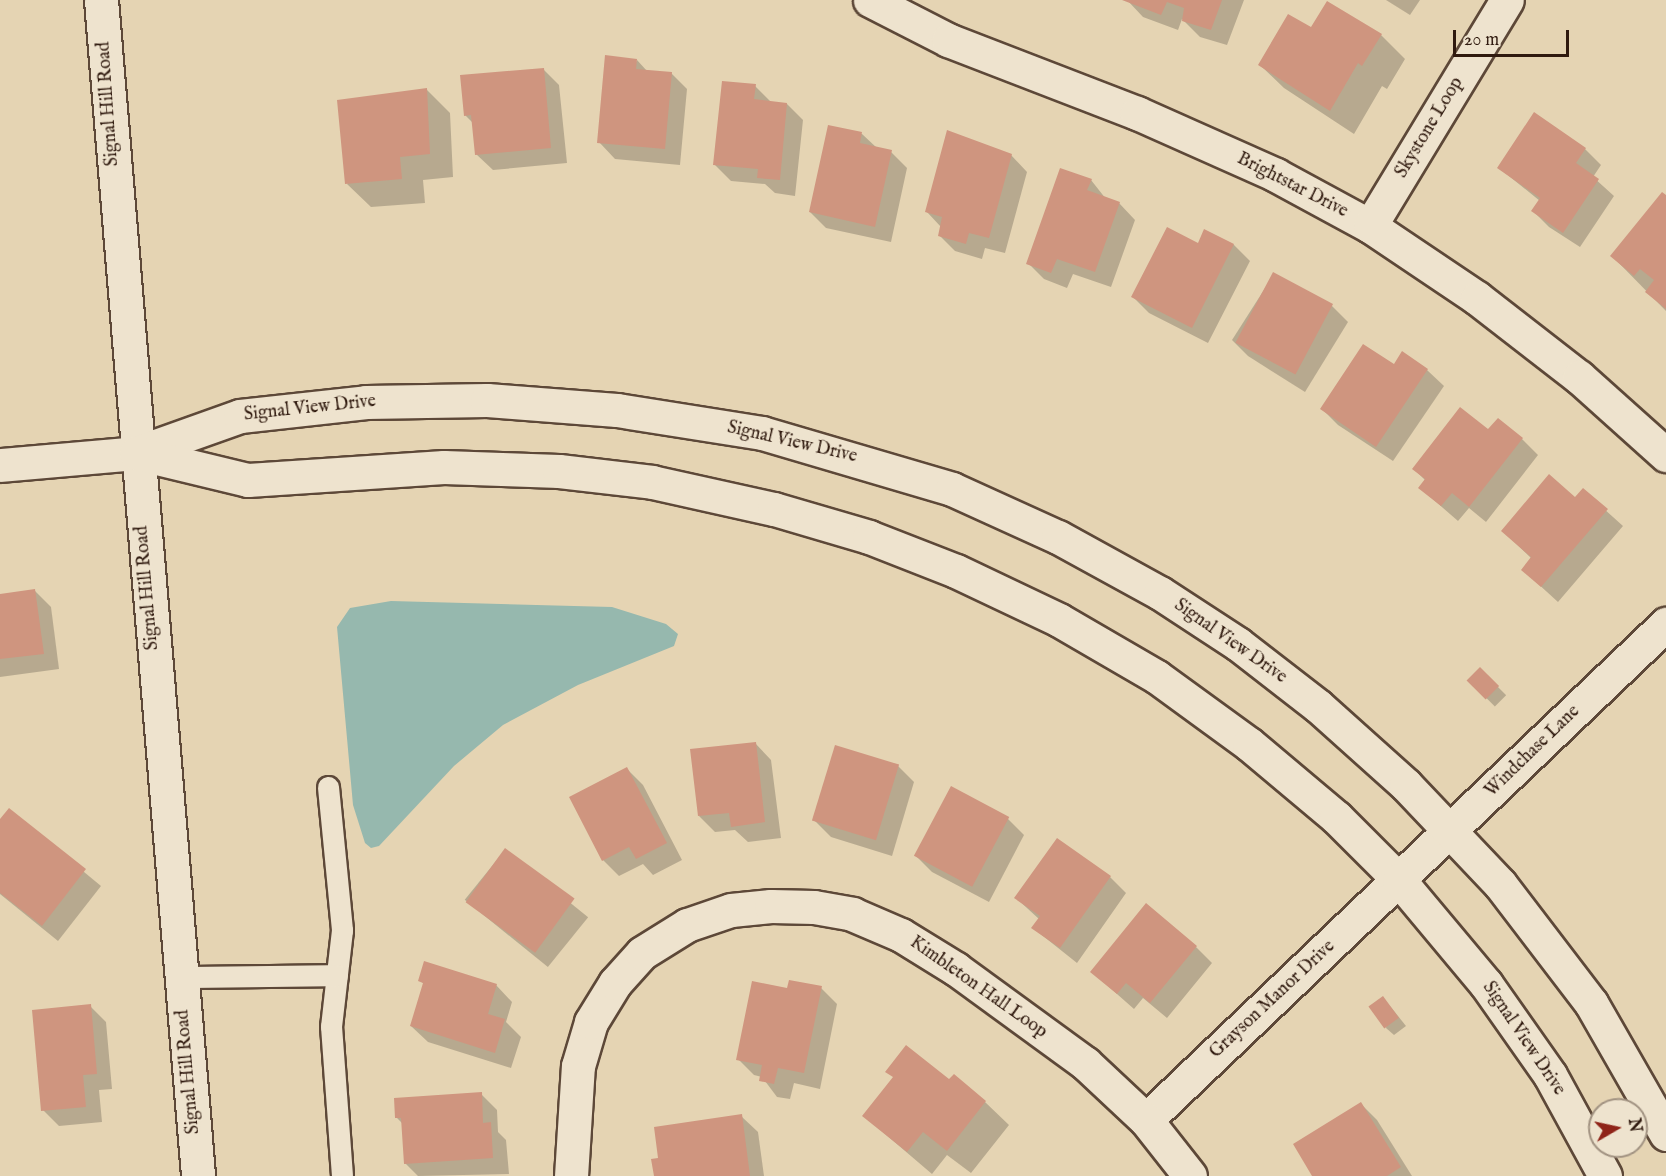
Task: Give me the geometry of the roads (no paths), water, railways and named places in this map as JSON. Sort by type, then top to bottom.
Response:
[{"type":"main road","name":"Signal Hill Road","points":[[101,0],[136,453],[198,1176]]},
{"type":"main road","name":"Brightstar Drive","points":[[870,0],[948,40],[1137,112],[1276,175],[1370,226],[1477,298],[1579,377],[1666,455]]},
{"type":"main road","name":"Skystone Loop","points":[[1370,226],[1507,0]]},
{"type":"main road","name":"Signal View Drive","points":[[136,453],[240,416],[366,402],[448,399],[617,410],[762,433],[858,458],[952,489],[1058,537],[1160,593],[1238,644],[1318,706],[1451,830],[1500,884],[1591,1003],[1666,1134]]},
{"type":"main road","points":[[0,465],[136,453]]},
{"type":"main road","name":"Signal View Drive","points":[[136,453],[248,480],[403,467],[559,471],[652,482],[774,509],[868,537],[956,571],[1059,620],[1157,677],[1249,744],[1336,817],[1399,880],[1486,984],[1550,1075],[1605,1176]]},
{"type":"main road","name":"Windchase Lane","points":[[1399,880],[1666,624]]},
{"type":"main road","name":"Grayson Manor Drive","points":[[1146,1120],[1399,880]]},
{"type":"main road","name":"Kimbleton Hall Loop","points":[[571,1176],[578,1066],[591,1022],[615,982],[642,953],[687,925],[731,910],[814,907],[852,914],[901,935],[1085,1063],[1146,1120],[1191,1176]]},
{"type":"lane","points":[[328,787],[342,930],[331,1026],[342,1176]]},
{"type":"lane","points":[[181,978],[337,975]]},
{"type":"water","points":[[391,601],[612,607],[666,624],[678,634],[674,646],[578,685],[503,725],[454,766],[379,846],[371,848],[365,843],[353,805],[337,627],[350,608]]}]
